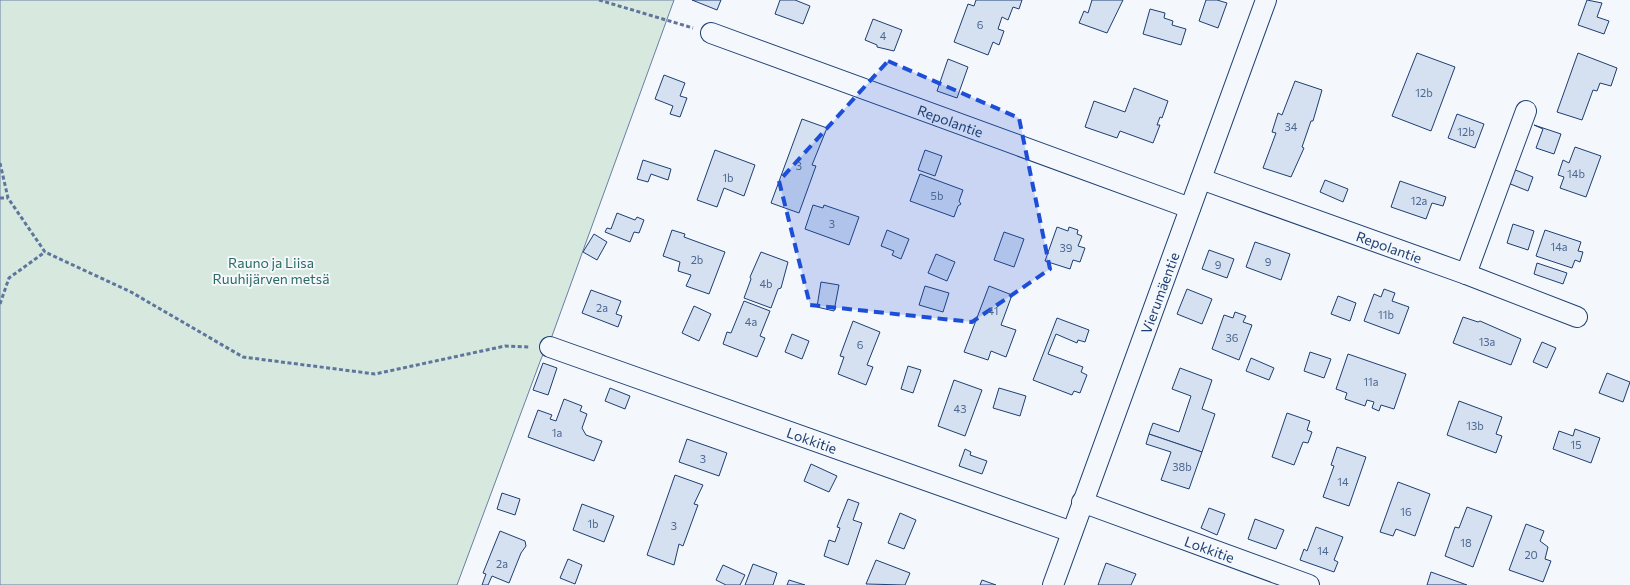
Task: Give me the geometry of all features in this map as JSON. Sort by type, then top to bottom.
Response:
[{"type":"street","name":"Vierumäentie","points":[[1053,585],[1266,0]]},
{"type":"street","name":"Repolantie","points":[[711,33],[1190,208]]},
{"type":"street","points":[[1466,274],[1526,111]]},
{"type":"street","name":"Repolantie","points":[[1201,179],[1577,316]]},
{"type":"street","name":"Lokkitie","points":[[550,347],[1072,532]]},
{"type":"street","name":"Lokkitie","points":[[1082,502],[1309,585]]},
{"type":"path","points":[[599,0],[711,33]]},
{"type":"path","points":[[0,163],[8,198],[45,252],[131,292],[243,357],[375,374],[505,346],[550,347]]},
{"type":"path","points":[[0,198],[8,198]]},
{"type":"path","points":[[0,304],[9,278],[45,252]]},
{"type":"highlighted area","points":[[888,61],[1019,118],[1050,269],[972,322],[810,305],[779,181]]},
{"type":"green space","name":"Rauno ja Liisa Ruuhijärven metsä","points":[[0,0],[674,0],[552,336],[541,359],[457,585],[0,585]]},
{"type":"building","points":[[692,0],[721,0],[717,10]]},
{"type":"building","points":[[780,0],[795,0],[810,6],[803,24],[775,14]]},
{"type":"building","points":[[976,0],[1022,0],[1019,9],[1013,7],[1008,20],[1002,17],[998,29],[1004,31],[999,45],[993,42],[988,55],[954,42],[968,4],[974,6]]},
{"type":"building","points":[[1092,0],[1123,0],[1107,33],[1079,23],[1084,11],[1088,13]]},
{"type":"building","points":[[1206,0],[1217,0],[1227,3],[1218,28],[1199,21]]},
{"type":"building","points":[[1587,0],[1602,3],[1597,17],[1609,21],[1604,34],[1578,25]]},
{"type":"building","points":[[1150,9],[1165,13],[1164,18],[1173,21],[1172,25],[1186,29],[1181,45],[1143,34]]},
{"type":"building","points":[[873,19],[902,30],[894,51],[877,47],[877,45],[865,40]]},
{"type":"building","points":[[1417,53],[1455,67],[1431,131],[1392,116]]},
{"type":"building","points":[[1578,53],[1617,68],[1611,86],[1600,83],[1597,91],[1593,90],[1582,120],[1557,112]]},
{"type":"building","points":[[948,59],[968,67],[957,98],[937,91]]},
{"type":"building","points":[[664,75],[685,83],[680,96],[687,98],[680,117],[670,114],[673,106],[655,99]]},
{"type":"building","points":[[1295,81],[1322,90],[1313,121],[1311,121],[1302,147],[1304,148],[1291,177],[1263,168],[1276,133],[1272,132],[1278,113],[1282,115]]},
{"type":"building","points":[[1134,88],[1168,101],[1162,118],[1160,117],[1157,125],[1160,125],[1153,143],[1120,131],[1117,138],[1085,127],[1094,101],[1125,112]]},
{"type":"building","points":[[1457,114],[1484,124],[1475,148],[1448,138]]},
{"type":"building","points":[[802,119],[827,128],[812,165],[816,166],[799,213],[771,203]]},
{"type":"building","points":[[1534,125],[1561,134],[1554,154],[1536,148],[1543,129]]},
{"type":"building","points":[[1575,147],[1601,156],[1586,197],[1560,188],[1564,177],[1558,175],[1563,160],[1569,163]]},
{"type":"building","points":[[715,150],[755,165],[744,196],[724,188],[717,207],[697,200]]},
{"type":"building","points":[[925,150],[942,156],[935,176],[918,170]]},
{"type":"building","points":[[643,160],[671,169],[668,180],[651,174],[648,182],[637,179]]},
{"type":"building","points":[[1513,169],[1533,177],[1528,191],[1508,183]]},
{"type":"building","points":[[920,174],[963,190],[959,201],[961,204],[958,206],[954,217],[910,201]]},
{"type":"building","points":[[1325,180],[1348,189],[1343,202],[1320,192]]},
{"type":"building","points":[[1400,181],[1446,197],[1443,206],[1432,203],[1426,219],[1391,207]]},
{"type":"building","points":[[813,205],[823,208],[824,205],[859,217],[849,245],[805,229]]},
{"type":"building","points":[[617,213],[635,220],[637,217],[644,220],[639,233],[634,232],[630,242],[605,232],[607,228],[611,229]]},
{"type":"building","points":[[1513,224],[1534,231],[1528,250],[1507,243]]},
{"type":"building","points":[[1057,227],[1068,231],[1069,227],[1078,230],[1077,234],[1082,236],[1078,246],[1085,248],[1080,262],[1073,260],[1070,269],[1045,261]]},
{"type":"building","points":[[672,230],[685,234],[684,237],[725,252],[709,294],[686,286],[691,275],[678,271],[680,262],[663,256]]},
{"type":"building","points":[[887,230],[909,239],[901,259],[892,255],[894,251],[881,246]]},
{"type":"building","points":[[1545,230],[1581,242],[1578,251],[1583,252],[1580,262],[1575,260],[1572,268],[1536,256]]},
{"type":"building","points":[[1004,232],[1024,239],[1014,267],[994,260]]},
{"type":"building","points":[[594,234],[607,242],[597,260],[583,252]]},
{"type":"building","points":[[1255,242],[1290,254],[1281,280],[1246,267]]},
{"type":"building","points":[[1209,250],[1234,259],[1227,278],[1202,269]]},
{"type":"building","points":[[761,252],[788,262],[781,288],[778,289],[771,308],[744,298],[751,279],[750,277]]},
{"type":"building","points":[[936,254],[955,262],[947,281],[928,273]]},
{"type":"building","points":[[1537,263],[1567,273],[1563,284],[1534,274]]},
{"type":"building","points":[[821,282],[839,285],[834,311],[817,307]]},
{"type":"building","points":[[925,286],[949,293],[943,312],[919,305]]},
{"type":"building","points":[[989,286],[1012,295],[1001,325],[1016,330],[1006,357],[991,351],[988,360],[964,352]]},
{"type":"building","points":[[1187,289],[1212,299],[1202,324],[1177,314]]},
{"type":"building","points":[[1384,289],[1395,293],[1392,301],[1409,307],[1399,334],[1364,321],[1374,294],[1381,297]]},
{"type":"building","points":[[591,290],[621,301],[616,314],[622,316],[618,327],[582,313]]},
{"type":"building","points":[[1338,296],[1356,303],[1350,321],[1331,314]]},
{"type":"building","points":[[744,301],[770,311],[760,336],[765,338],[757,357],[723,344],[727,332],[731,333]]},
{"type":"building","points":[[694,306],[711,314],[699,341],[682,333]]},
{"type":"building","points":[[1235,312],[1246,316],[1243,322],[1252,325],[1239,360],[1212,349],[1224,315],[1233,318]]},
{"type":"building","points":[[1463,317],[1480,321],[1521,339],[1511,365],[1453,343]]},
{"type":"building","points":[[1057,318],[1089,330],[1085,342],[1078,340],[1077,343],[1056,334],[1048,354],[1083,367],[1081,372],[1087,375],[1080,393],[1074,391],[1072,395],[1033,380]]},
{"type":"building","points":[[853,321],[880,332],[867,365],[873,367],[866,385],[838,374],[844,357],[840,356]]},
{"type":"building","points":[[792,334],[809,341],[802,359],[785,352]]},
{"type":"building","points":[[1542,342],[1556,348],[1547,368],[1533,362]]},
{"type":"building","points":[[1310,352],[1331,359],[1324,378],[1304,371]]},
{"type":"building","points":[[1348,354],[1406,374],[1394,409],[1381,405],[1379,411],[1372,408],[1374,402],[1367,400],[1365,406],[1345,399],[1347,393],[1336,389]]},
{"type":"building","points":[[1251,358],[1274,368],[1269,380],[1246,371]]},
{"type":"building","points":[[543,363],[557,368],[548,395],[533,390]]},
{"type":"building","points":[[908,366],[921,370],[913,393],[901,389]]},
{"type":"building","points":[[1180,368],[1212,380],[1202,409],[1215,414],[1202,452],[1149,434],[1153,423],[1179,432],[1191,396],[1172,389]]},
{"type":"building","points":[[1607,373],[1630,382],[1623,402],[1599,393]]},
{"type":"building","points":[[954,380],[982,390],[965,436],[938,426]]},
{"type":"building","points":[[610,388],[630,396],[625,409],[605,401]]},
{"type":"building","points":[[999,388],[1026,396],[1020,416],[993,408]]},
{"type":"building","points":[[564,399],[582,406],[580,411],[587,414],[582,428],[586,435],[602,441],[594,461],[528,437],[538,410],[552,415],[550,419],[556,421]]},
{"type":"building","points":[[1459,401],[1502,417],[1496,434],[1502,436],[1496,453],[1447,435]]},
{"type":"building","points":[[1287,413],[1310,421],[1307,430],[1312,432],[1308,443],[1303,442],[1294,465],[1272,457]]},
{"type":"building","points":[[1575,429],[1600,438],[1591,463],[1553,449],[1559,431],[1573,436]]},
{"type":"building","points":[[1149,434],[1202,452],[1189,489],[1161,480],[1171,452],[1146,444]]},
{"type":"building","points":[[687,439],[727,453],[719,476],[679,462]]},
{"type":"building","points":[[1337,447],[1366,457],[1349,506],[1323,497],[1334,466],[1331,465]]},
{"type":"building","points":[[965,449],[971,452],[970,455],[987,461],[982,474],[959,466]]},
{"type":"building","points":[[811,464],[837,476],[829,492],[804,481]]},
{"type":"building","points":[[675,475],[703,485],[694,504],[698,505],[683,546],[679,544],[674,565],[647,555]]},
{"type":"building","points":[[1398,482],[1430,494],[1415,536],[1396,529],[1393,536],[1380,532]]},
{"type":"building","points":[[502,493],[520,499],[515,515],[497,509]]},
{"type":"building","points":[[848,499],[859,503],[853,520],[862,523],[848,565],[824,556],[829,540],[835,542],[840,528],[837,527]]},
{"type":"building","points":[[582,504],[614,516],[604,542],[573,530]]},
{"type":"building","points":[[1467,507],[1492,516],[1473,567],[1445,556],[1455,527],[1459,528]]},
{"type":"building","points":[[1209,508],[1225,514],[1217,535],[1201,528]]},
{"type":"building","points":[[900,513],[916,520],[904,549],[888,543]]},
{"type":"building","points":[[1255,519],[1284,530],[1276,549],[1248,539]]},
{"type":"building","points":[[1526,524],[1544,531],[1540,541],[1548,547],[1545,559],[1551,561],[1543,582],[1509,570]]},
{"type":"building","points":[[1316,527],[1343,537],[1334,560],[1338,562],[1334,572],[1300,560],[1304,549],[1307,551]]},
{"type":"building","points":[[500,531],[525,541],[526,546],[521,553],[509,583],[492,576],[488,585],[482,585],[486,574],[483,573]]},
{"type":"building","points":[[568,559],[582,565],[575,584],[560,578]]},
{"type":"building","points":[[876,560],[910,573],[905,585],[866,584]]},
{"type":"building","points":[[1106,563],[1136,574],[1131,585],[1098,585]]},
{"type":"building","points":[[753,564],[777,573],[773,585],[745,585]]},
{"type":"building","points":[[723,565],[745,575],[740,585],[726,585],[716,580]]},
{"type":"building","points":[[1431,572],[1467,585],[1427,585]]},
{"type":"building","points":[[789,580],[805,585],[787,585]]},
{"type":"building","points":[[982,580],[996,585],[980,585]]}]
